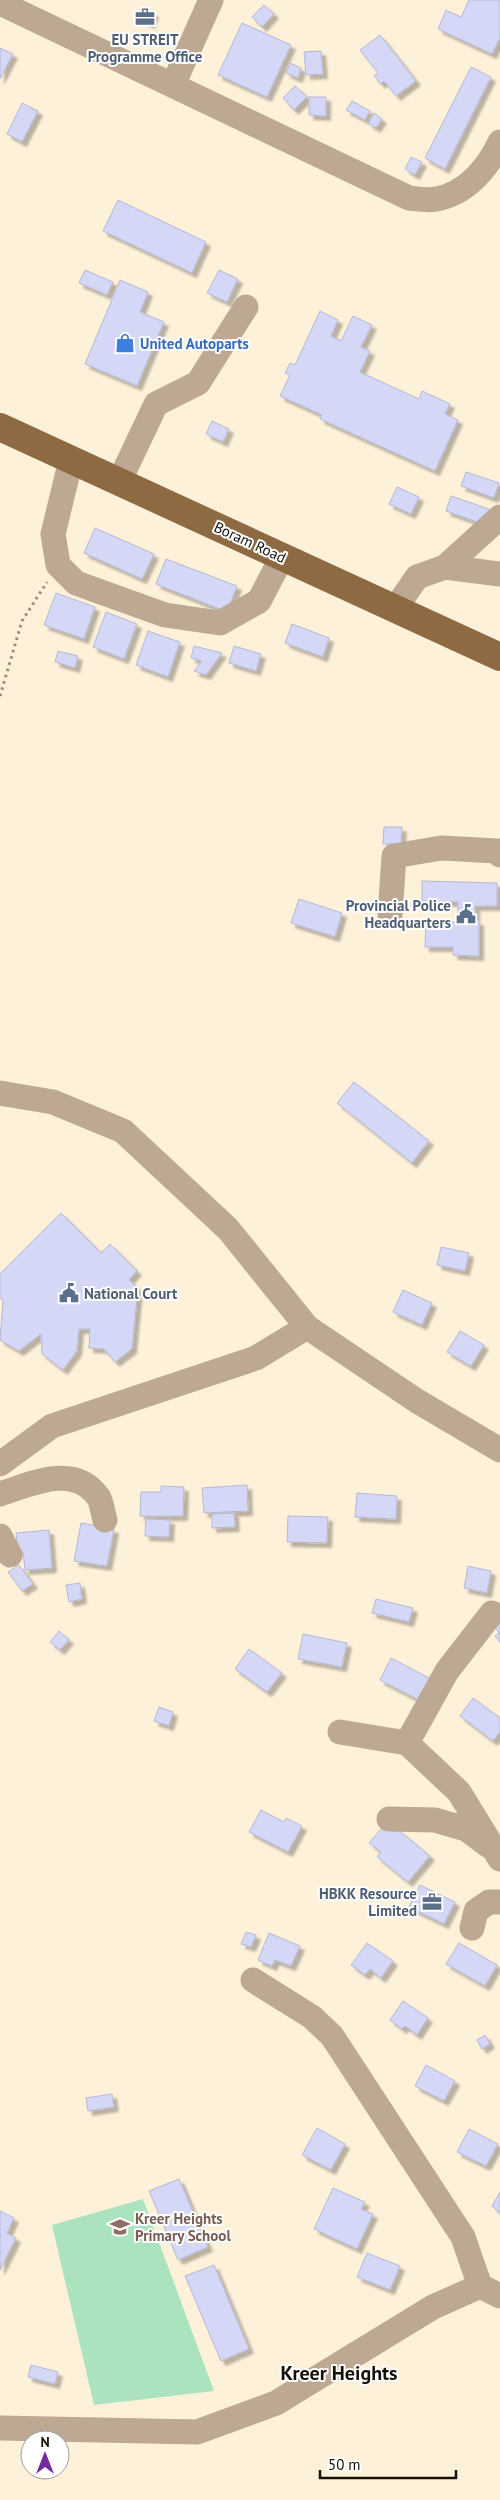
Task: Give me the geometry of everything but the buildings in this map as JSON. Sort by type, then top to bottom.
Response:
[{"type":"main road","name":"Boram Road","points":[[0,427],[500,658]]},
{"type":"street","points":[[172,85],[211,0]]},
{"type":"street","points":[[0,3],[409,198],[435,200],[462,190],[491,161],[500,142]]},
{"type":"street","points":[[119,482],[156,404],[198,383],[246,307]]},
{"type":"street","points":[[71,460],[53,534],[58,565],[76,582],[165,615],[220,623],[260,602],[282,557]]},
{"type":"street","points":[[395,609],[417,577],[445,567],[500,517]]},
{"type":"street","points":[[445,567],[500,574]]},
{"type":"street","points":[[390,915],[394,856],[441,848],[497,851],[500,855]]},
{"type":"street","points":[[0,1093],[53,1102],[123,1131],[228,1229],[306,1327],[417,1401],[500,1450]]},
{"type":"street","points":[[0,1464],[52,1426],[256,1358],[306,1327]]},
{"type":"street","points":[[0,1494],[52,1477],[81,1481],[99,1498],[105,1520]]},
{"type":"street","points":[[407,1743],[447,1671],[492,1614]]},
{"type":"street","points":[[340,1732],[407,1743],[459,1792],[498,1855]]},
{"type":"street","points":[[389,1819],[435,1820],[466,1829],[498,1855]]},
{"type":"street","points":[[472,1928],[476,1910],[489,1902],[500,1902]]},
{"type":"street","points":[[0,2428],[197,2432],[276,2403],[433,2307],[490,2291],[463,2237],[332,2036],[312,2017],[252,1980]]},
{"type":"path","points":[[0,696],[22,621],[58,565]]},
{"type":"green space","points":[[143,2199],[214,2391],[94,2405],[52,2225]]},
{"type":"place","name":"EU STREIT Programme Office","points":[[145,17]]},
{"type":"place","name":"United Autoparts","points":[[125,343]]},
{"type":"place","name":"Provincial Police Headquarters","points":[[466,914]]},
{"type":"place","name":"National Court","points":[[69,1293]]},
{"type":"place","name":"HBKK Resource Limited","points":[[432,1902]]},
{"type":"place","name":"Kreer Heights Primary School","points":[[120,2227]]},
{"type":"district","name":"Kreer Heights","points":[[339,2373]]}]
